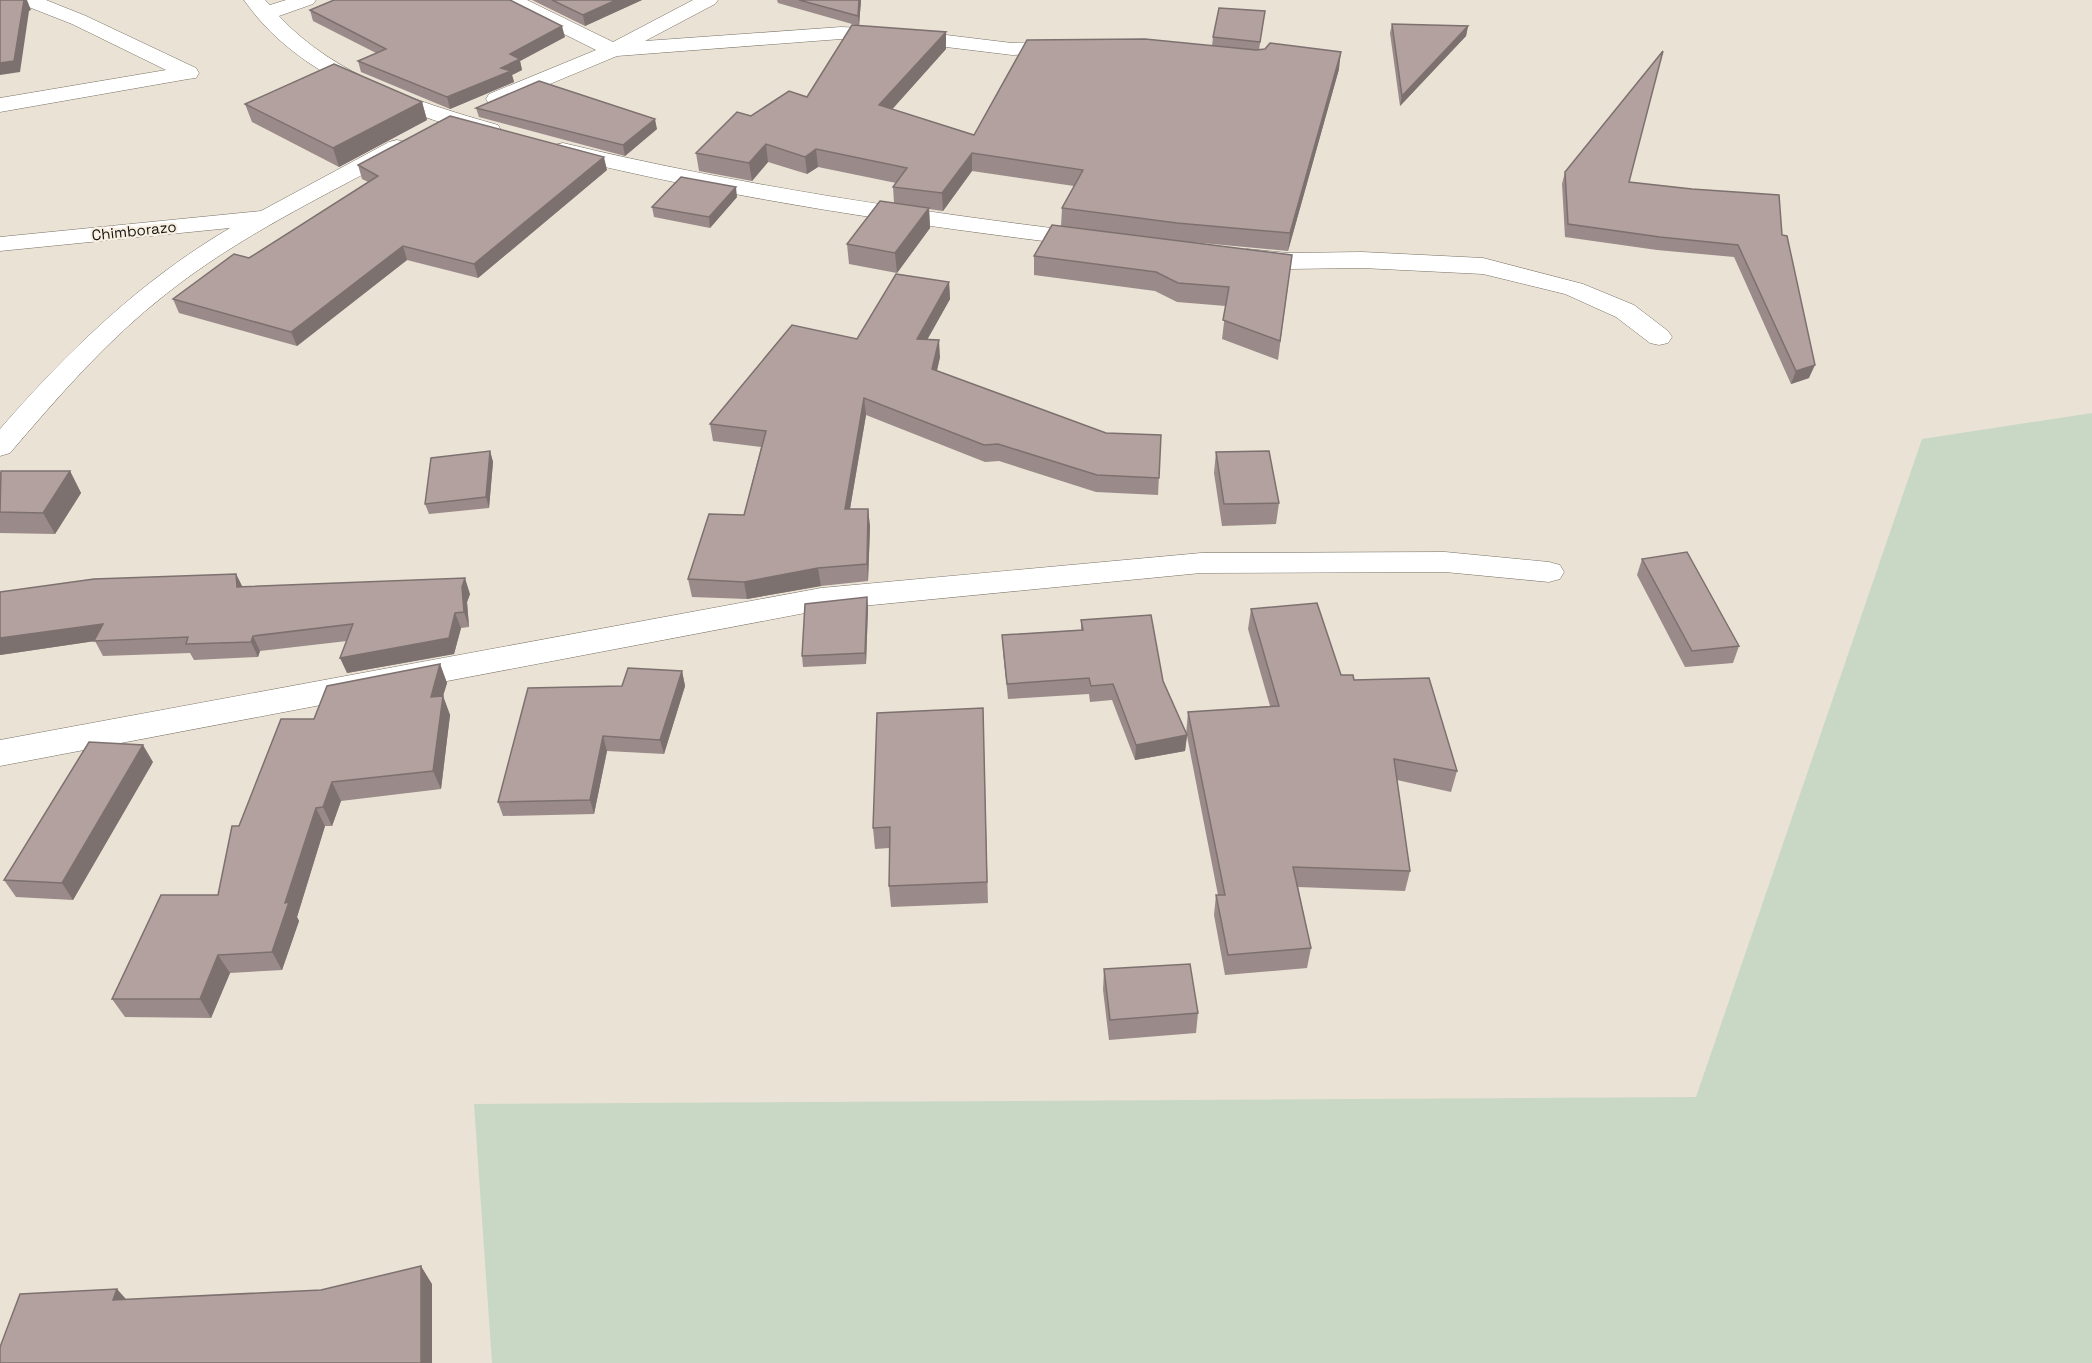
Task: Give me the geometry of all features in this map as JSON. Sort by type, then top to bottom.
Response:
[{"type":"street","points":[[0,105],[188,74],[79,20],[28,0]]},
{"type":"street","points":[[260,7],[306,0]]},
{"type":"street","points":[[511,0],[613,50],[841,33],[905,36],[1012,49],[1093,47]]},
{"type":"street","points":[[0,447],[82,354],[123,317],[183,270],[268,218],[450,118],[613,50],[708,0]]},
{"type":"street","points":[[260,7],[295,43],[325,64],[369,86],[450,118],[513,136]]},
{"type":"street","points":[[544,145],[646,171],[843,207],[1110,242]]},
{"type":"street","name":"Chimborazo","points":[[0,244],[268,218]]},
{"type":"street","points":[[1221,254],[1288,261],[1362,260],[1483,266],[1574,289],[1625,311],[1659,337]]},
{"type":"street","points":[[0,753],[821,599],[1201,563],[1445,562],[1549,572]]},
{"type":"green space","points":[[2092,413],[2092,1363],[492,1363],[474,1104],[1696,1097],[1922,439]]},
{"type":"building","points":[[0,0],[24,0],[14,61],[0,63]]},
{"type":"building","points":[[334,0],[510,0],[562,26],[510,54],[520,59],[501,68],[511,71],[447,97],[358,61],[386,49],[310,10]]},
{"type":"building","points":[[552,0],[616,0],[583,15]]},
{"type":"building","points":[[799,0],[859,0],[858,16]]},
{"type":"building","points":[[1219,8],[1265,11],[1260,42],[1213,37]]},
{"type":"building","points":[[1392,24],[1468,26],[1402,96]]},
{"type":"building","points":[[852,25],[946,32],[879,105],[974,135],[1027,40],[1145,39],[1256,50],[1265,49],[1270,43],[1341,52],[1290,233],[1177,223],[1062,208],[1083,170],[972,153],[942,193],[893,187],[907,168],[816,149],[805,157],[766,144],[749,163],[696,153],[737,112],[751,116],[789,91],[807,97]]},
{"type":"building","points":[[1663,51],[1629,182],[1779,195],[1782,235],[1787,236],[1815,365],[1796,371],[1738,245],[1568,224],[1565,172]]},
{"type":"building","points":[[334,64],[422,102],[333,148],[245,104]]},
{"type":"building","points":[[539,81],[655,119],[623,145],[476,108]]},
{"type":"building","points":[[450,116],[604,157],[474,264],[403,246],[291,332],[173,299],[234,254],[249,258],[378,176],[358,165]]},
{"type":"building","points":[[681,177],[736,187],[709,217],[652,207]]},
{"type":"building","points":[[880,201],[929,208],[895,253],[847,244]]},
{"type":"building","points":[[1052,225],[1292,255],[1280,341],[1223,320],[1229,287],[1178,283],[1156,272],[1034,256]]},
{"type":"building","points":[[896,274],[949,282],[917,339],[939,340],[932,369],[1106,433],[1161,435],[1159,478],[1097,475],[998,444],[984,445],[864,398],[845,509],[868,509],[867,564],[818,568],[744,582],[688,579],[709,514],[744,515],[766,431],[710,424],[792,325],[857,339]]},
{"type":"building","points":[[490,451],[486,497],[425,504],[431,458]]},
{"type":"building","points":[[1269,451],[1279,503],[1224,504],[1216,452]]},
{"type":"building","points":[[1,471],[70,471],[43,513],[0,512]]},
{"type":"building","points":[[1687,552],[1739,646],[1692,651],[1642,559]]},
{"type":"building","points":[[236,574],[237,587],[465,578],[462,587],[464,612],[455,613],[449,638],[340,658],[353,624],[253,636],[251,642],[186,644],[188,637],[94,641],[103,624],[0,638],[0,592],[94,579]]},
{"type":"building","points":[[867,597],[865,653],[802,656],[805,604]]},
{"type":"building","points":[[1317,603],[1341,675],[1353,675],[1354,680],[1429,678],[1457,771],[1394,759],[1410,871],[1293,867],[1311,948],[1228,955],[1216,895],[1225,895],[1188,712],[1279,706],[1251,609]]},
{"type":"building","points":[[1151,615],[1163,681],[1187,735],[1136,745],[1113,684],[1091,686],[1089,678],[1007,684],[1002,635],[1083,630],[1081,620]]},
{"type":"building","points":[[440,664],[431,697],[443,696],[433,771],[332,782],[323,807],[316,808],[285,903],[289,902],[272,952],[218,955],[200,999],[112,999],[161,895],[218,895],[232,826],[239,826],[281,719],[314,719],[327,686]]},
{"type":"building","points":[[628,668],[682,671],[660,740],[603,736],[590,800],[498,802],[528,688],[622,686]]},
{"type":"building","points":[[983,708],[987,882],[889,886],[890,827],[873,828],[877,713]]},
{"type":"building","points":[[89,742],[143,745],[62,883],[4,880]]},
{"type":"building","points":[[1190,964],[1198,1013],[1110,1020],[1104,969]]},
{"type":"building","points":[[421,1266],[421,1363],[0,1363],[0,1347],[20,1294],[117,1289],[113,1300],[321,1290]]}]
